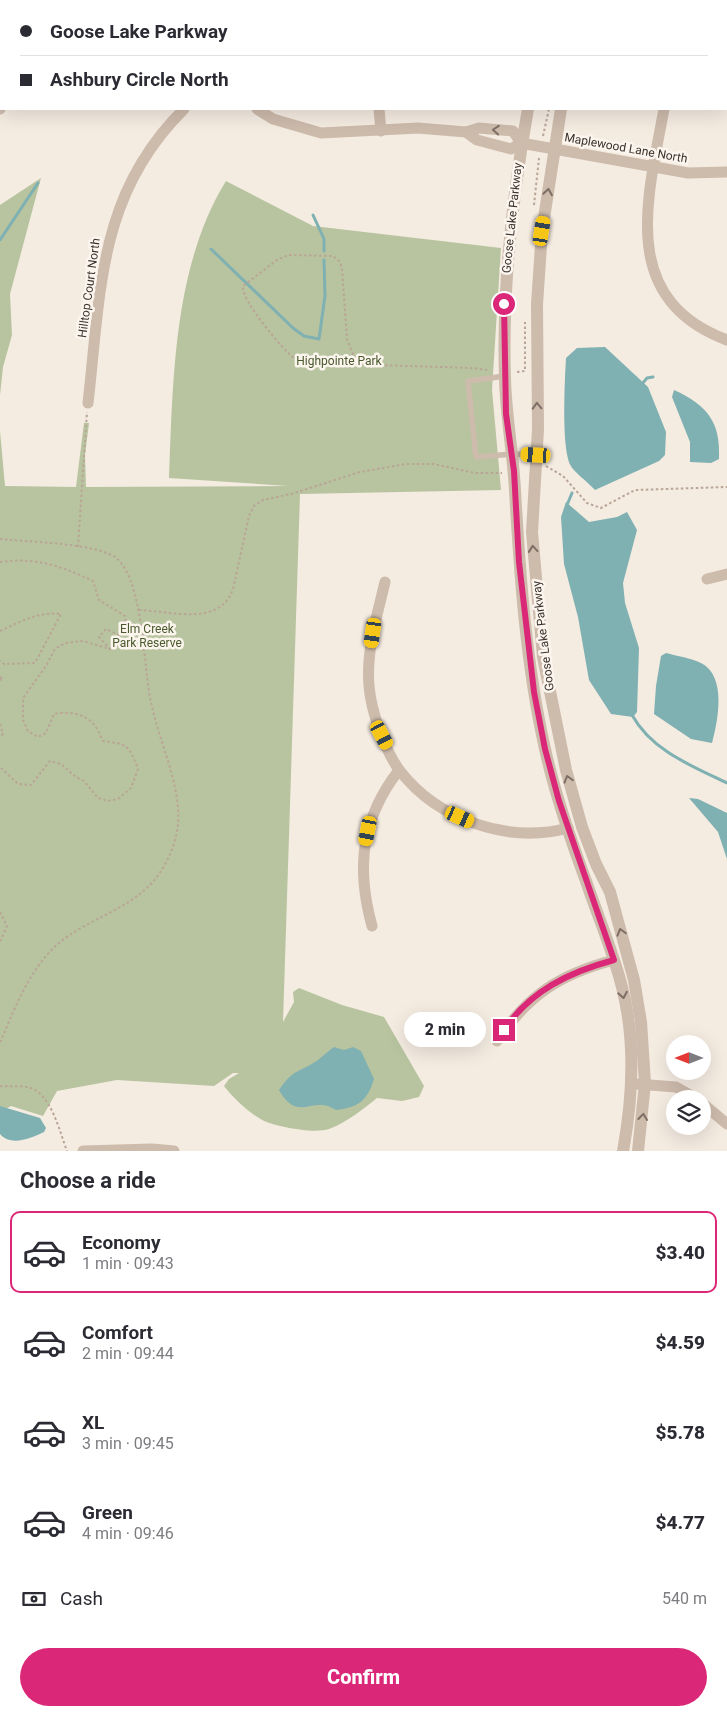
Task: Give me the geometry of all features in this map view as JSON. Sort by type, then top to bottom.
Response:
[{"type":"street","name":"Hilltop Court North","points":[[88,402],[103,274],[116,216],[133,177],[150,148],[183,110]]},
{"type":"street","points":[[258,110],[273,119],[320,133],[418,128],[466,132],[479,128],[512,131],[520,143],[510,149],[477,140],[466,132]]},
{"type":"street","points":[[379,110],[381,131]]},
{"type":"street","name":"Goose Lake Parkway","points":[[528,110],[520,143],[508,247],[504,304],[505,376],[519,562],[532,674],[545,749],[568,828],[623,990],[630,1041],[639,1084],[623,1151]]},
{"type":"street","name":"Goose Lake Parkway","points":[[561,110],[542,231],[537,304],[536,455],[532,532],[543,657],[566,770],[582,827],[596,864],[610,892],[634,980],[641,1022],[638,1151]]},
{"type":"street","points":[[664,110],[646,224],[648,251],[654,271],[664,291],[690,320],[727,340]]},
{"type":"street","name":"Maplewood Lane North","points":[[520,143],[688,173],[727,172]]},
{"type":"street","points":[[707,579],[727,574]]},
{"type":"street","points":[[386,582],[373,633],[369,659],[369,685],[373,711],[382,735],[400,770],[425,796],[448,812],[472,822],[498,830],[524,832],[548,832],[568,828]]},
{"type":"street","points":[[372,926],[363,879],[363,855],[375,809],[386,787],[400,770]]},
{"type":"street","points":[[497,1041],[529,1001],[550,985],[573,973],[614,960]]},
{"type":"street","points":[[639,1084],[676,1087],[681,1090]]},
{"type":"street","points":[[711,1111],[727,1124]]},
{"type":"street","points":[[83,1151],[152,1148],[174,1151]]},
{"type":"lane","points":[[505,376],[468,381],[476,457],[512,454],[536,455]]},
{"type":"path","points":[[288,255],[333,256],[340,262],[342,269],[347,339],[357,364],[309,363],[296,359],[264,325],[244,296],[243,286],[278,260],[288,255]]},
{"type":"path","points":[[78,547],[88,402]]},
{"type":"path","points":[[139,610],[198,614],[217,610],[223,606],[230,598],[233,589],[251,510],[263,500],[292,494],[360,472],[406,464],[434,464],[475,473],[503,473]]},
{"type":"path","points":[[546,466],[563,476],[587,503],[601,508],[634,490],[727,487]]},
{"type":"path","points":[[0,539],[98,549],[116,558],[125,572],[139,610],[151,702],[178,808],[177,829],[173,847],[157,878],[138,897],[67,937],[44,959],[14,1006],[0,1043]]},
{"type":"path","points":[[0,562],[12,560],[58,565],[93,581],[99,600],[125,616],[128,622],[127,630],[119,635],[106,629],[99,637],[110,649],[83,641],[65,643],[55,649],[46,666],[23,698],[23,713],[28,731],[38,736],[46,733],[54,714],[66,711],[83,716],[94,723],[103,741],[116,741],[123,744],[130,752],[138,769],[131,788],[115,800],[103,801],[94,795],[82,779],[76,777],[61,764],[50,761],[31,785],[18,784],[0,767]]},
{"type":"path","points":[[0,631],[23,620],[48,612],[61,614],[35,662],[4,664],[0,661]]},
{"type":"path","points":[[128,622],[142,627]]},
{"type":"path","points":[[0,724],[3,734],[0,736]]},
{"type":"path","points":[[0,912],[7,926],[0,942]]},
{"type":"path","points":[[0,1086],[29,1088],[38,1091],[45,1100],[67,1151]]},
{"type":"green space","points":[[41,178],[10,294],[12,335],[3,367],[0,395],[0,205]]},
{"type":"green space","name":"Elm Creek Park Reserve","points":[[226,181],[313,226],[501,248],[492,390],[501,490],[300,494],[283,1022],[294,1002],[293,992],[299,988],[342,1005],[384,1017],[424,1086],[419,1097],[402,1101],[377,1098],[336,1126],[314,1131],[278,1125],[264,1121],[253,1114],[237,1101],[224,1086],[229,1079],[239,1073],[233,1073],[214,1086],[117,1080],[57,1091],[43,1116],[11,1106],[0,1112],[0,431],[5,486],[76,487],[84,423],[89,423],[85,455],[86,487],[288,486],[169,478],[175,364],[179,325],[186,287],[195,250],[208,214]]},
{"type":"water","points":[[605,347],[648,387],[666,432],[665,455],[659,461],[595,490],[572,468],[568,457],[564,413],[566,358],[577,348]]},
{"type":"water","points":[[674,390],[695,402],[710,416],[717,435],[719,459],[711,463],[690,462],[690,442],[672,397]]},
{"type":"water","points":[[566,502],[589,522],[617,517],[627,512],[637,530],[623,583],[625,603],[639,648],[637,712],[633,717],[611,714],[589,680],[578,617],[564,564],[561,517]]},
{"type":"water","points":[[666,653],[701,663],[709,669],[715,678],[719,700],[712,743],[691,739],[654,714],[661,656]]},
{"type":"water","points":[[689,798],[698,799],[727,813],[727,859],[718,832]]},
{"type":"water","points":[[334,1047],[344,1050],[353,1047],[361,1051],[374,1079],[365,1098],[356,1105],[336,1110],[320,1105],[299,1107],[286,1100],[279,1090],[289,1078],[318,1060]]},
{"type":"water","points":[[0,1106],[40,1118],[46,1128],[44,1132],[33,1137],[15,1141],[5,1138],[0,1134]]},
{"type":"waterway","points":[[0,240],[38,183]]},
{"type":"waterway","points":[[313,215],[324,239],[324,251]]},
{"type":"waterway","points":[[211,249],[293,328],[304,336],[319,339],[325,296],[324,260]]},
{"type":"waterway","points":[[642,384],[647,378],[653,377]]},
{"type":"waterway","points":[[567,505],[572,493]]},
{"type":"waterway","points":[[632,715],[640,728],[662,748],[687,764],[727,783]]},
{"type":"route","points":[[504,304],[506,414],[514,471],[519,562],[534,692],[545,749],[559,801],[586,884],[614,960],[573,973],[550,985],[529,1001],[504,1030]]},
{"type":"park label","name":"Highpointe Park","points":[[339,361]]}]
